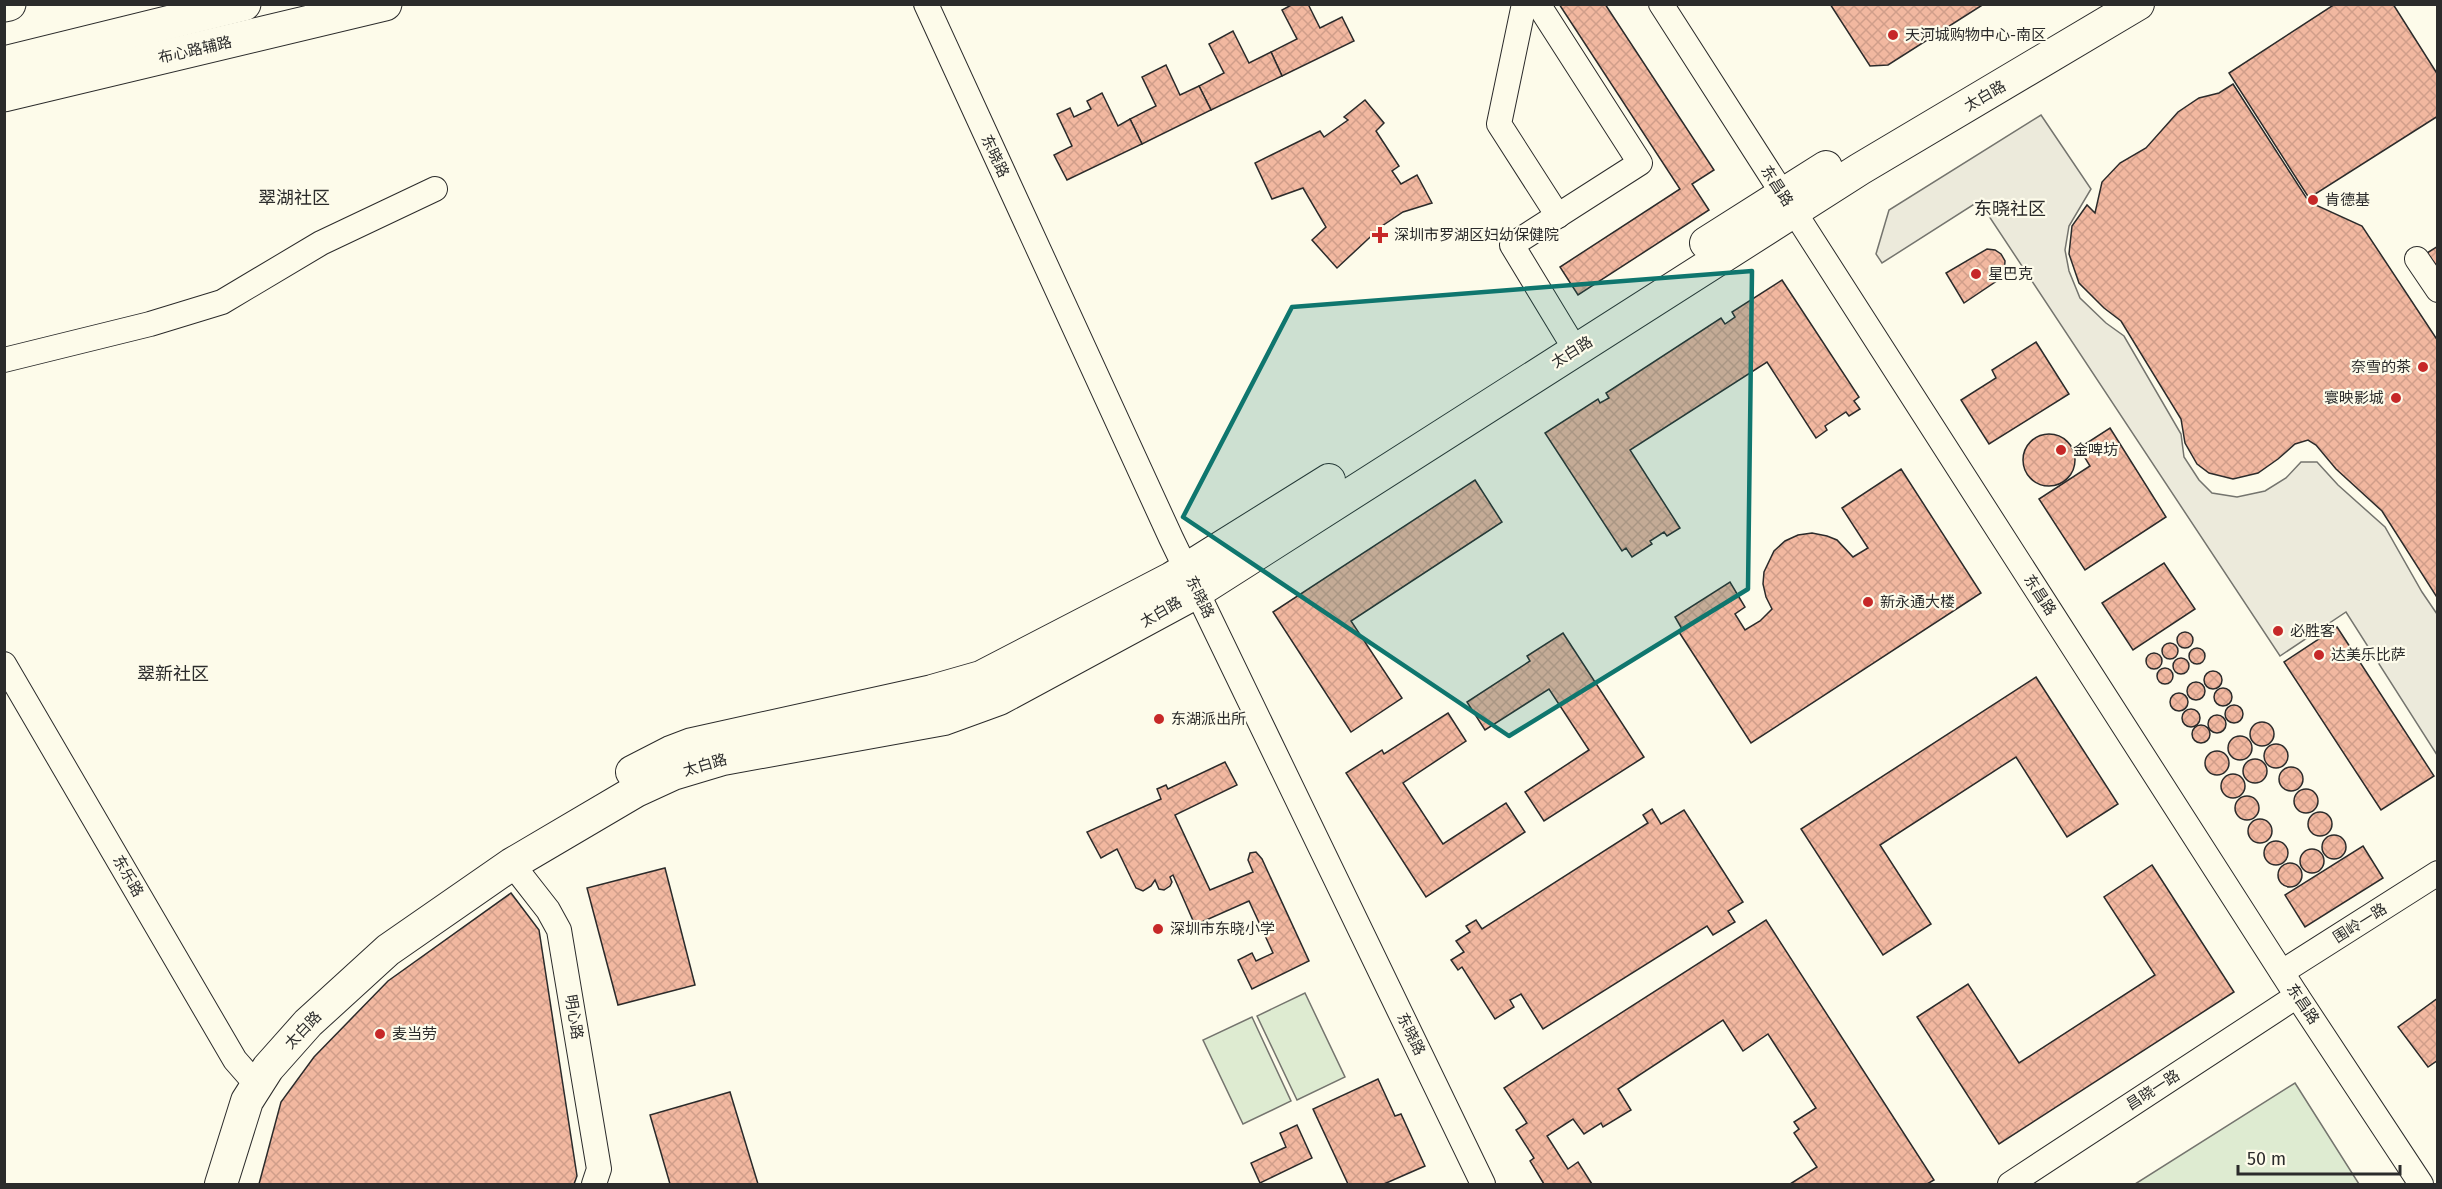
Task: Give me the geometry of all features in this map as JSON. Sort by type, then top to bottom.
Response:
[{"type":"highway","points":[[4,63],[244,4]]},
{"type":"highway","name":"布心路辅路","points":[[4,95],[385,4]]},
{"type":"main road","name":"太白路","points":[[220,1185],[250,1077],[276,1029],[389,925],[435,893],[647,764],[692,744],[963,684],[1192,581],[2097,4]]},
{"type":"main road","name":"太白路","points":[[1788,203],[1860,170],[2138,4]]},
{"type":"main road","name":"太白路","points":[[198,1185],[230,1089],[250,1077],[388,950],[512,864],[636,791],[673,774],[723,759],[936,721],[986,705],[1153,617],[1192,581]]},
{"type":"street","name":"东晓路","points":[[926,4],[1192,581],[1484,1185]]},
{"type":"street","points":[[1524,4],[1499,124],[1557,216]]},
{"type":"street","points":[[1538,4],[1640,163],[1512,245],[1570,340]]},
{"type":"street","name":"东昌路","points":[[1661,4],[2297,996],[2421,1185]]},
{"type":"street","points":[[4,360],[150,324],[222,302],[321,243],[435,189]]},
{"type":"street","points":[[2417,259],[2438,290]]},
{"type":"street","name":"东乐路","points":[[4,664],[250,1077]]},
{"type":"street","name":"明心路","points":[[512,864],[548,910],[559,930],[599,1169],[594,1185]]},
{"type":"street","name":"围岭一路","points":[[2282,972],[2438,873]]},
{"type":"street","name":"昌晓一路","points":[[2010,1185],[2297,996]]},
{"type":"highlighted area","points":[[1752,271],[1748,589],[1509,736],[1183,517],[1292,307]]},
{"type":"green space","points":[[1305,993],[1345,1077],[1297,1100],[1257,1016]]},
{"type":"green space","points":[[1252,1017],[1291,1101],[1243,1124],[1203,1040]]},
{"type":"green space","points":[[2295,1083],[2359,1184],[2135,1184]]},
{"type":"shaded area","points":[[2041,115],[2091,189],[2069,226],[2065,250],[2069,271],[2080,298],[2106,323],[2124,336],[2181,434],[2184,457],[2199,480],[2212,493],[2237,497],[2265,491],[2286,478],[2301,462],[2317,462],[2338,485],[2385,527],[2437,614],[2437,755],[2346,612],[2280,656],[1979,201],[1882,263],[1876,254],[1889,210]]},
{"type":"building","points":[[1293,4],[1308,4],[1320,28],[1342,17],[1354,41],[1282,76],[1271,52],[1297,39],[1282,10]]},
{"type":"building","points":[[1559,4],[1605,4],[1714,170],[1692,184],[1709,210],[1578,295],[1560,267],[1680,189]]},
{"type":"building","name":"天河城购物中心-南区","points":[[1830,4],[1984,4],[1888,65],[1870,66]]},
{"type":"building","points":[[2335,4],[2393,4],[2438,75],[2438,116],[2309,198],[2229,73]]},
{"type":"building","points":[[1233,31],[1249,63],[1271,52],[1282,76],[1211,110],[1199,86],[1224,73],[1209,44]]},
{"type":"building","points":[[1166,65],[1180,95],[1199,86],[1211,110],[1142,144],[1130,119],[1156,106],[1142,77]]},
{"type":"building","points":[[2233,84],[2309,202],[2362,226],[2438,341],[2438,599],[2382,511],[2336,469],[2316,445],[2308,440],[2295,444],[2258,473],[2233,479],[2209,473],[2197,464],[2185,443],[2181,419],[2121,321],[2079,283],[2069,254],[2072,226],[2087,205],[2095,213],[2102,182],[2120,163],[2146,148],[2178,112],[2199,98],[2219,93]]},
{"type":"building","points":[[1102,93],[1118,126],[1130,119],[1142,144],[1067,180],[1054,155],[1072,146],[1057,114],[1070,108],[1074,117],[1091,109],[1087,101]]},
{"type":"building","points":[[1365,100],[1384,123],[1376,131],[1399,166],[1392,171],[1401,184],[1417,175],[1432,203],[1403,212],[1382,226],[1337,268],[1312,240],[1326,227],[1303,188],[1272,199],[1255,163],[1320,131],[1324,137],[1348,120],[1344,117]]},
{"type":"building","points":[[2438,246],[2438,268],[2427,253]]},
{"type":"building","name":"星巴克","points":[[1987,249],[2001,254],[2005,261],[2004,276],[1964,303],[1946,273]]},
{"type":"building","points":[[1782,280],[1859,397],[1854,401],[1860,409],[1849,416],[1846,412],[1825,426],[1827,430],[1816,438],[1767,362],[1630,450],[1680,528],[1667,536],[1664,532],[1650,541],[1652,544],[1632,557],[1626,548],[1622,551],[1545,433],[1598,399],[1600,403],[1609,398],[1606,393],[1721,318],[1725,324],[1735,317],[1732,312]]},
{"type":"building","points":[[2036,342],[2069,394],[1989,444],[1961,400],[1996,378],[1992,370]]},
{"type":"building","points":[[2110,428],[2166,517],[2085,570],[2039,499],[2090,466],[2079,448]]},
{"type":"building","points":[[2049,434],[2063,438],[2071,446],[2075,460],[2071,474],[2063,482],[2049,486],[2035,482],[2027,474],[2023,460],[2027,446],[2035,438]]},
{"type":"building","name":"新永通大楼","points":[[1901,469],[1981,593],[1751,743],[1679,632],[1682,629],[1675,617],[1730,582],[1745,607],[1735,614],[1745,630],[1760,621],[1772,609],[1763,584],[1764,572],[1774,551],[1785,541],[1798,535],[1812,533],[1837,540],[1853,557],[1868,548],[1842,508]]},
{"type":"building","points":[[1475,480],[1502,522],[1351,621],[1402,698],[1351,732],[1273,612]]},
{"type":"building","points":[[2164,563],[2195,609],[2133,650],[2102,603]]},
{"type":"building","points":[[2337,627],[2434,776],[2381,810],[2284,662]]},
{"type":"building","points":[[2185,632],[2191,634],[2193,640],[2191,646],[2185,648],[2179,646],[2177,640],[2179,634]]},
{"type":"building","points":[[1563,633],[1644,757],[1544,821],[1525,792],[1589,750],[1549,689],[1485,730],[1467,702],[1530,661],[1527,656]]},
{"type":"building","points":[[2170,643],[2176,645],[2178,651],[2176,657],[2170,659],[2164,657],[2162,651],[2164,645]]},
{"type":"building","points":[[2197,648],[2203,650],[2205,656],[2203,662],[2197,664],[2191,662],[2189,656],[2191,650]]},
{"type":"building","points":[[2151,653],[2157,653],[2162,661],[2160,667],[2151,669],[2146,664],[2146,658]]},
{"type":"building","points":[[2178,658],[2184,658],[2189,666],[2187,672],[2178,674],[2173,669],[2173,663]]},
{"type":"building","points":[[2162,668],[2168,668],[2173,676],[2171,682],[2162,684],[2157,679],[2157,673]]},
{"type":"building","points":[[2213,671],[2219,674],[2222,680],[2219,686],[2213,689],[2207,686],[2204,680],[2207,674]]},
{"type":"building","points":[[2036,677],[2118,804],[2067,837],[2016,757],[1880,845],[1931,924],[1883,955],[1801,829]]},
{"type":"building","points":[[2196,682],[2202,685],[2205,691],[2202,697],[2196,700],[2190,697],[2187,691],[2190,685]]},
{"type":"building","points":[[2223,688],[2229,691],[2232,697],[2229,703],[2223,706],[2217,703],[2214,697],[2217,691]]},
{"type":"building","points":[[2179,693],[2185,696],[2188,702],[2185,708],[2179,711],[2173,708],[2170,702],[2173,696]]},
{"type":"building","points":[[2234,705],[2240,708],[2243,714],[2240,720],[2234,723],[2228,720],[2225,714],[2228,708]]},
{"type":"building","points":[[2191,709],[2197,712],[2200,718],[2197,724],[2191,727],[2185,724],[2182,718],[2185,712]]},
{"type":"building","points":[[1448,713],[1466,741],[1403,783],[1443,844],[1506,803],[1525,832],[1426,897],[1346,773],[1382,750],[1384,754]]},
{"type":"building","points":[[2217,715],[2223,718],[2226,724],[2223,730],[2217,733],[2211,730],[2208,724],[2211,718]]},
{"type":"building","points":[[2262,722],[2271,725],[2274,734],[2271,743],[2262,746],[2253,743],[2250,734],[2253,725]]},
{"type":"building","points":[[2201,725],[2207,728],[2210,734],[2207,740],[2201,743],[2195,740],[2192,734],[2195,728]]},
{"type":"building","points":[[2240,736],[2249,739],[2252,748],[2249,757],[2240,760],[2231,757],[2228,748],[2231,739]]},
{"type":"building","points":[[2276,744],[2285,747],[2288,756],[2285,765],[2276,768],[2267,765],[2264,756],[2267,747]]},
{"type":"building","points":[[2217,751],[2226,754],[2229,763],[2226,772],[2217,775],[2208,772],[2205,763],[2208,754]]},
{"type":"building","points":[[2255,759],[2264,762],[2267,771],[2264,780],[2255,783],[2246,780],[2243,771],[2246,762]]},
{"type":"building","points":[[1225,762],[1237,785],[1175,815],[1210,890],[1253,872],[1248,860],[1250,853],[1256,852],[1262,859],[1309,961],[1252,989],[1238,960],[1252,953],[1256,961],[1273,953],[1249,901],[1195,925],[1173,875],[1170,877],[1172,882],[1170,886],[1164,890],[1159,889],[1155,880],[1143,891],[1136,888],[1117,849],[1101,858],[1087,832],[1161,799],[1157,789],[1166,785],[1168,789]]},
{"type":"building","points":[[2291,767],[2300,770],[2303,779],[2300,788],[2291,791],[2282,788],[2279,779],[2282,770]]},
{"type":"building","points":[[2233,774],[2242,777],[2245,786],[2242,795],[2233,798],[2224,795],[2221,786],[2224,777]]},
{"type":"building","points":[[2306,789],[2315,792],[2318,801],[2315,810],[2306,813],[2297,810],[2294,801],[2297,792]]},
{"type":"building","points":[[2247,796],[2256,799],[2259,808],[2256,817],[2247,820],[2238,817],[2235,808],[2238,799]]},
{"type":"building","points":[[1652,809],[1661,824],[1684,810],[1743,902],[1728,911],[1735,922],[1713,935],[1707,926],[1543,1029],[1521,994],[1510,1000],[1514,1007],[1495,1019],[1462,967],[1458,970],[1451,960],[1464,952],[1456,941],[1470,932],[1466,926],[1476,920],[1482,929],[1648,823],[1643,815]]},
{"type":"building","points":[[2320,812],[2329,815],[2332,824],[2329,833],[2320,836],[2311,833],[2308,824],[2311,815]]},
{"type":"building","points":[[2260,819],[2269,822],[2272,831],[2269,840],[2260,843],[2251,840],[2248,831],[2251,822]]},
{"type":"building","points":[[2334,835],[2343,838],[2346,847],[2343,856],[2334,859],[2325,856],[2322,847],[2325,838]]},
{"type":"building","points":[[2276,841],[2285,844],[2288,853],[2285,862],[2276,865],[2267,862],[2264,853],[2267,844]]},
{"type":"building","points":[[2363,846],[2383,878],[2305,927],[2285,895]]},
{"type":"building","points":[[2312,849],[2321,852],[2324,861],[2321,870],[2312,873],[2303,870],[2300,861],[2303,852]]},
{"type":"building","points":[[2290,863],[2299,866],[2302,875],[2299,884],[2290,887],[2281,884],[2278,875],[2281,866]]},
{"type":"building","points":[[2152,865],[2234,992],[1999,1144],[1917,1017],[1968,984],[2019,1063],[2155,975],[2104,897]]},
{"type":"building","points":[[665,868],[695,985],[618,1005],[587,888]]},
{"type":"building","points":[[511,893],[539,930],[577,1176],[574,1184],[259,1184],[281,1102],[314,1057],[388,981]]},
{"type":"building","points":[[1766,920],[1934,1180],[1927,1184],[1790,1184],[1817,1167],[1794,1133],[1799,1129],[1794,1122],[1816,1108],[1768,1034],[1743,1051],[1723,1020],[1618,1089],[1631,1110],[1603,1127],[1601,1123],[1584,1134],[1573,1119],[1547,1136],[1568,1169],[1578,1162],[1592,1184],[1544,1184],[1530,1161],[1534,1158],[1516,1130],[1527,1123],[1504,1088]]},
{"type":"building","points":[[2438,998],[2438,1060],[2428,1067],[2398,1027]]},
{"type":"building","points":[[1378,1079],[1395,1116],[1401,1114],[1425,1166],[1384,1184],[1348,1184],[1313,1109]]},
{"type":"building","points":[[730,1092],[758,1184],[670,1184],[650,1115]]},
{"type":"building","points":[[1297,1125],[1312,1158],[1260,1183],[1251,1163],[1286,1147],[1280,1133]]},
{"type":"place","name":"天河城购物中心-南区","points":[[1893,35]]},
{"type":"place","name":"肯德基","points":[[2313,200]]},
{"type":"place","name":"深圳市罗湖区妇幼保健院","points":[[1380,235]]},
{"type":"place","name":"星巴克","points":[[1976,274]]},
{"type":"place","name":"奈雪的茶","points":[[2423,367]]},
{"type":"place","name":"寰映影城","points":[[2396,398]]},
{"type":"place","name":"金啤坊","points":[[2061,450]]},
{"type":"place","name":"新永通大楼","points":[[1868,602]]},
{"type":"place","name":"必胜客","points":[[2278,631]]},
{"type":"place","name":"达美乐比萨","points":[[2319,655]]},
{"type":"place","name":"东湖派出所","points":[[1159,719]]},
{"type":"place","name":"深圳市东晓小学","points":[[1158,929]]},
{"type":"place","name":"麦当劳","points":[[380,1034]]},
{"type":"district","name":"翠湖社区","points":[[294,198]]},
{"type":"district","name":"东晓社区","points":[[2010,209]]},
{"type":"district","name":"翠新社区","points":[[173,674]]}]
